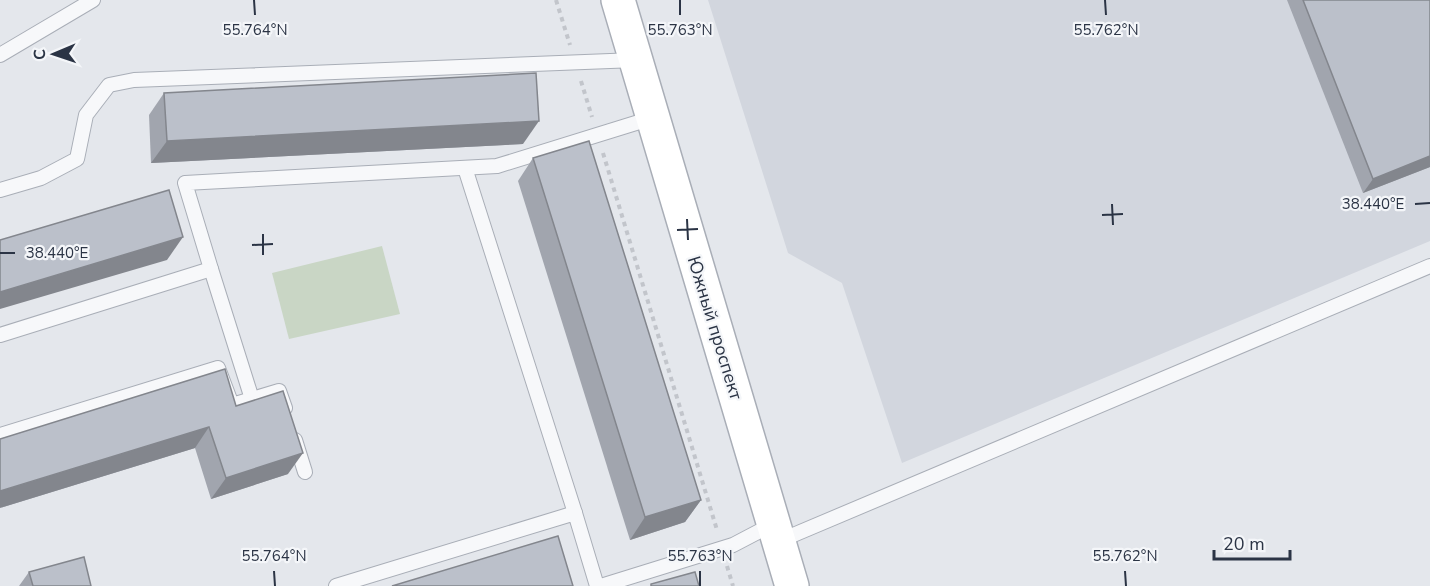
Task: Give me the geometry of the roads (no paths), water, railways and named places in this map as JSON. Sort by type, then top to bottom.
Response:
[{"type":"main road","name":"Южный проспект","points":[[618,0],[792,586]]},
{"type":"lane","points":[[0,55],[93,0]]},
{"type":"lane","points":[[0,190],[41,178],[77,159],[86,115],[109,85],[134,80],[636,60]]},
{"type":"lane","points":[[252,399],[185,183],[497,166],[652,118]]},
{"type":"lane","points":[[465,168],[599,586],[776,533],[1430,266]]},
{"type":"lane","points":[[0,334],[211,269]]},
{"type":"lane","points":[[0,435],[218,368],[232,405],[279,391],[305,472]]},
{"type":"lane","points":[[336,586],[575,513]]}]
